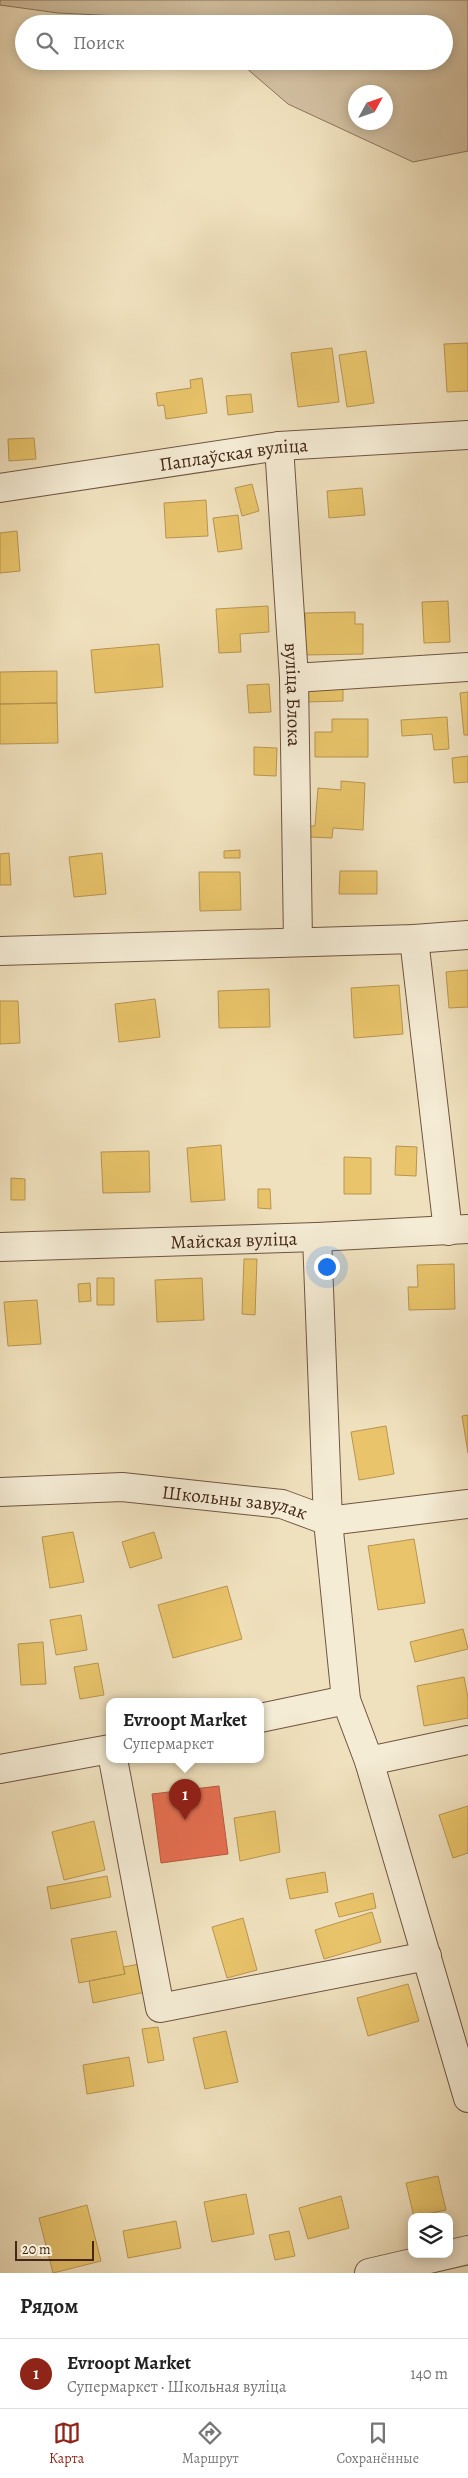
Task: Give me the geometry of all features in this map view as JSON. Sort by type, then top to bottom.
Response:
[{"type":"street","name":"Паплаўская вуліца","points":[[0,488],[279,446],[468,435]]},
{"type":"street","name":"вуліца Блока","points":[[279,446],[294,678],[298,942]]},
{"type":"street","points":[[294,678],[468,666]]},
{"type":"street","points":[[0,951],[414,939],[468,934]]},
{"type":"street","points":[[414,939],[458,1230]]},
{"type":"street","name":"Майская вуліца","points":[[0,1247],[317,1237],[458,1230]]},
{"type":"street","points":[[317,1237],[328,1521],[346,1700],[369,1761],[468,2098]]},
{"type":"street","name":"Школьны завулак","points":[[0,1492],[122,1487],[282,1504],[328,1521],[468,1504]]},
{"type":"street","points":[[264,1717],[346,1700]]},
{"type":"street","points":[[369,1761],[468,1740]]},
{"type":"street","points":[[0,1769],[106,1750]]},
{"type":"street","points":[[114,1763],[160,2008],[427,1956]]},
{"type":"street","points":[[369,2273],[468,2250]]},
{"type":"shaded area","points":[[0,0],[468,0],[468,151],[413,162],[288,104],[248,70],[453,70],[453,15],[99,15],[58,13],[0,5]]},
{"type":"building: Жильё","points":[[468,343],[468,391],[447,392],[444,344]]},
{"type":"building: Жильё","points":[[332,348],[339,402],[298,407],[291,353]]},
{"type":"building: Жильё","points":[[366,351],[374,403],[347,407],[339,355]]},
{"type":"building: Жильё","points":[[202,378],[207,413],[166,419],[164,405],[158,406],[156,393],[191,388],[190,380]]},
{"type":"building: Жильё","points":[[251,394],[253,412],[228,415],[226,396]]},
{"type":"building: Жильё","points":[[34,438],[36,459],[9,461],[8,439]]},
{"type":"building: Жильё","points":[[252,484],[259,511],[242,516],[235,488]]},
{"type":"building: Жильё","points":[[362,488],[365,515],[329,518],[327,491]]},
{"type":"building: Жильё","points":[[206,500],[208,536],[166,538],[164,503]]},
{"type":"building: Жильё","points":[[238,515],[242,549],[218,552],[213,518]]},
{"type":"building: Жильё","points":[[17,531],[20,571],[0,573],[0,533]]},
{"type":"building: Жильё","points":[[448,601],[450,642],[424,643],[422,602]]},
{"type":"building: Жильё","points":[[268,606],[269,632],[240,634],[241,652],[219,653],[216,609]]},
{"type":"building: Жильё","points":[[355,612],[355,624],[363,624],[363,654],[306,655],[305,613]]},
{"type":"building: Жильё","points":[[159,644],[163,687],[95,693],[91,650]]},
{"type":"building: Жильё","points":[[57,671],[57,703],[0,704],[0,672]]},
{"type":"building: Жильё","points":[[269,684],[271,712],[249,713],[247,685]]},
{"type":"building: Жильё","points":[[343,686],[343,701],[306,702],[305,687]]},
{"type":"building: Жильё","points":[[468,692],[468,735],[464,735],[460,693]]},
{"type":"building: Жильё","points":[[57,703],[58,743],[0,744],[0,704]]},
{"type":"building: Жильё","points":[[447,717],[449,749],[434,750],[432,734],[402,736],[401,720]]},
{"type":"building: Жильё","points":[[332,719],[368,719],[368,757],[315,757],[315,732],[332,732]]},
{"type":"building: Жильё","points":[[254,747],[277,748],[276,776],[254,775]]},
{"type":"building: Жильё","points":[[468,756],[468,782],[454,783],[452,758]]},
{"type":"building: Жильё","points":[[341,781],[365,783],[363,830],[333,828],[332,838],[309,837],[310,826],[315,826],[318,788],[341,790]]},
{"type":"building: Жильё","points":[[240,850],[240,858],[224,858],[224,851]]},
{"type":"building: Жильё","points":[[9,853],[11,885],[0,885],[0,854]]},
{"type":"building: Жильё","points":[[102,853],[106,894],[74,897],[69,857]]},
{"type":"building: Жильё","points":[[340,871],[377,871],[377,894],[339,894]]},
{"type":"building: Жильё","points":[[199,872],[240,872],[241,910],[200,911]]},
{"type":"building: Жильё","points":[[468,970],[468,1007],[449,1008],[446,972]]},
{"type":"building: Жильё","points":[[399,985],[403,1034],[354,1038],[351,988]]},
{"type":"building: Жильё","points":[[269,989],[270,1027],[219,1028],[218,991]]},
{"type":"building: Жильё","points":[[155,999],[160,1037],[119,1042],[115,1004]]},
{"type":"building: Жильё","points":[[0,1001],[18,1001],[20,1043],[0,1044]]},
{"type":"building: Жильё","points":[[221,1145],[225,1200],[191,1202],[187,1148]]},
{"type":"building: Жильё","points":[[396,1146],[417,1147],[416,1176],[395,1175]]},
{"type":"building: Жильё","points":[[149,1151],[150,1192],[103,1193],[101,1152]]},
{"type":"building: Жильё","points":[[344,1157],[371,1158],[371,1194],[344,1194]]},
{"type":"building: Жильё","points":[[11,1178],[25,1179],[25,1200],[11,1200]]},
{"type":"building: Жильё","points":[[258,1189],[270,1189],[271,1209],[258,1208]]},
{"type":"building: Жильё","points":[[244,1259],[257,1259],[255,1315],[242,1314]]},
{"type":"building: Жильё","points":[[454,1264],[455,1309],[409,1310],[408,1287],[418,1287],[417,1265]]},
{"type":"building: Жильё","points":[[97,1278],[114,1278],[114,1305],[97,1305]]},
{"type":"building: Жильё","points":[[202,1278],[204,1320],[157,1322],[155,1280]]},
{"type":"building: Жильё","points":[[90,1283],[91,1301],[79,1302],[78,1284]]},
{"type":"building: Жильё","points":[[37,1300],[41,1344],[8,1346],[4,1302]]},
{"type":"building: Жильё","points":[[468,1415],[468,1453],[462,1416]]},
{"type":"building: Жильё","points":[[386,1426],[394,1474],[359,1480],[351,1432]]},
{"type":"building: Жильё","points":[[73,1532],[84,1582],[50,1588],[42,1537]]},
{"type":"building: Жильё","points":[[154,1532],[162,1558],[130,1568],[122,1542]]},
{"type":"building: Жильё","points":[[414,1539],[425,1603],[378,1610],[368,1546]]},
{"type":"building: Жильё","points":[[227,1586],[242,1639],[173,1658],[158,1605]]},
{"type":"building: Жильё","points":[[81,1615],[87,1650],[56,1655],[50,1620]]},
{"type":"building: Жильё","points":[[463,1629],[468,1649],[415,1662],[410,1642]]},
{"type":"building: Жильё","points":[[43,1642],[46,1684],[21,1685],[18,1644]]},
{"type":"building: Жильё","points":[[98,1663],[104,1695],[80,1699],[74,1667]]},
{"type":"building: Жильё","points":[[464,1677],[468,1698],[468,1718],[424,1726],[417,1686]]},
{"type":"building: Жильё","points":[[468,1806],[468,1853],[453,1858],[439,1815]]},
{"type":"building: Жильё","points":[[275,1811],[280,1852],[240,1861],[234,1818]]},
{"type":"building: Жильё","points":[[94,1821],[105,1870],[64,1880],[52,1832]]},
{"type":"building: Жильё","points":[[325,1872],[328,1892],[290,1899],[286,1879]]},
{"type":"building: Жильё","points":[[107,1876],[111,1897],[51,1909],[47,1887]]},
{"type":"building: Жильё","points":[[373,1893],[376,1908],[339,1917],[335,1903]]},
{"type":"building: Жильё","points":[[372,1912],[381,1942],[324,1959],[315,1930]]},
{"type":"building: Жильё","points":[[243,1918],[257,1970],[227,1978],[212,1927]]},
{"type":"building: Жильё","points":[[116,1931],[125,1974],[79,1983],[71,1939]]},
{"type":"building: Жильё","points":[[140,1964],[146,1992],[93,2003],[89,1981],[125,1974],[123,1967]]},
{"type":"building: Жильё","points":[[408,1984],[419,2021],[368,2036],[357,1998]]},
{"type":"building: Жильё","points":[[158,2027],[164,2060],[148,2063],[142,2029]]},
{"type":"building: Жильё","points":[[226,2031],[238,2082],[205,2089],[193,2038]]},
{"type":"building: Жильё","points":[[129,2057],[134,2086],[87,2094],[83,2065]]},
{"type":"building: Жильё","points":[[438,2176],[446,2210],[432,2213],[413,2213],[406,2183]]},
{"type":"building: Жильё","points":[[246,2194],[254,2234],[212,2242],[204,2202]]},
{"type":"building: Жильё","points":[[341,2196],[349,2228],[308,2239],[299,2208]]},
{"type":"building: Жильё","points":[[87,2205],[101,2261],[53,2273],[39,2218]]},
{"type":"building: Жильё","points":[[176,2221],[181,2248],[128,2258],[123,2231]]},
{"type":"building: Жильё","points":[[289,2231],[295,2256],[275,2260],[269,2235]]},
{"type":"building: Торговля","points":[[219,1786],[228,1854],[161,1863],[152,1794]]},
{"type":"place","name":"Evroopt Market","points":[[185,1820]]}]
